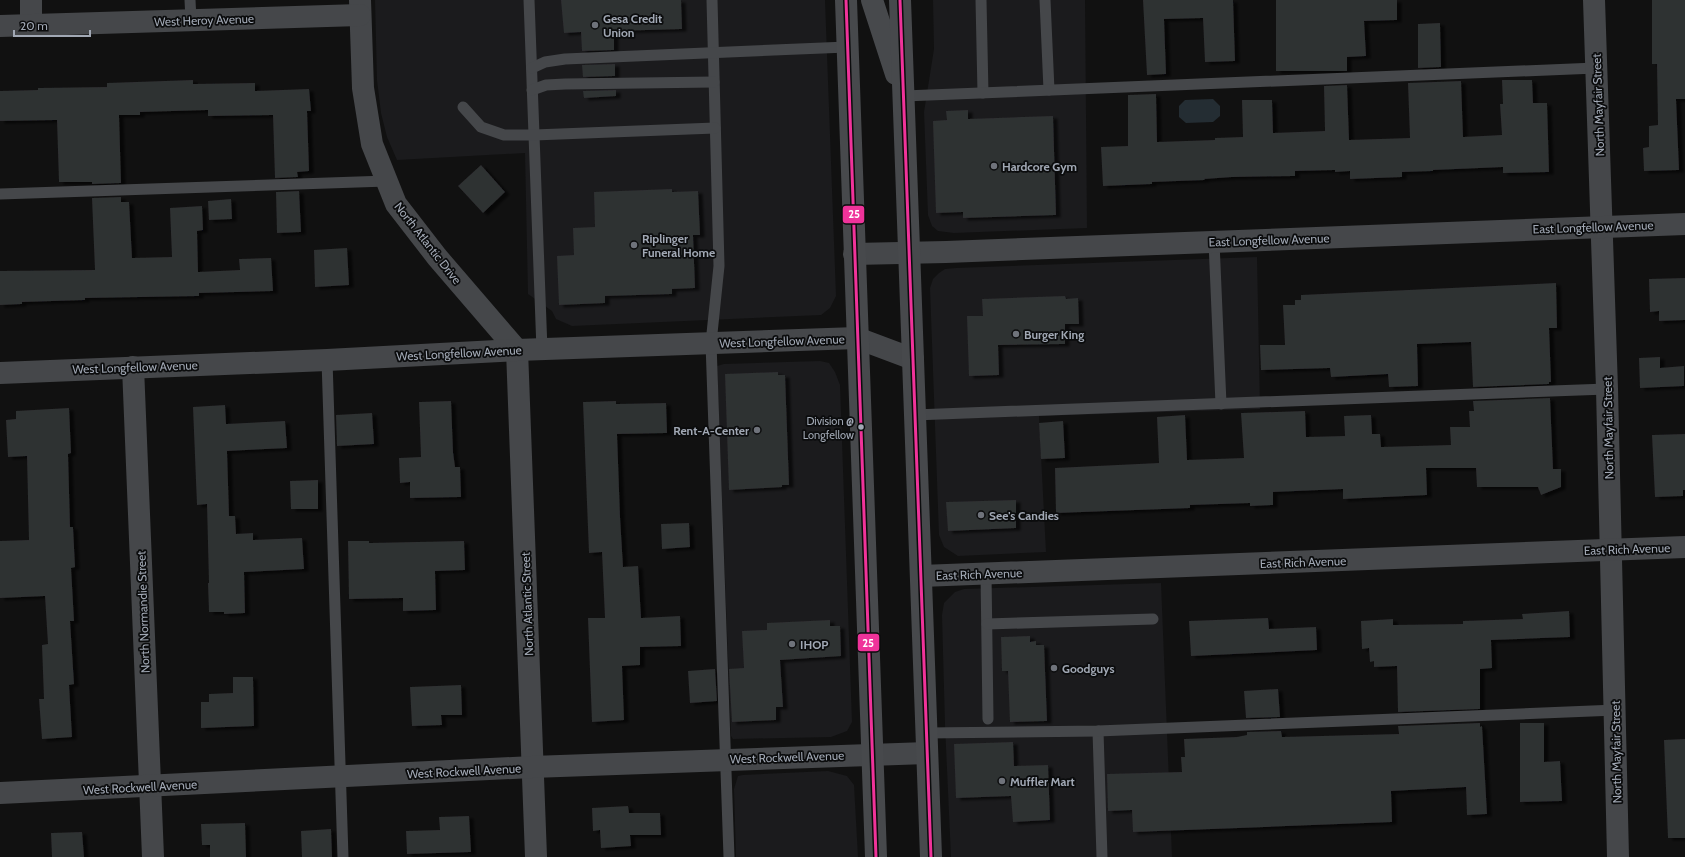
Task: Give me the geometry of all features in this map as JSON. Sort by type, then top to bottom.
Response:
[{"type":"main road","points":[[846,0],[876,857]]},
{"type":"main road","points":[[872,0],[904,96]]},
{"type":"main road","points":[[900,0],[931,857]]},
{"type":"street","points":[[31,0],[32,25]]},
{"type":"street","name":"North Mayfair Street","points":[[1594,0],[1616,710],[1618,857]]},
{"type":"street","name":"West Heroy Avenue","points":[[0,26],[32,25],[190,10],[360,8]]},
{"type":"street","name":"North Atlantic Drive","points":[[360,8],[363,88],[372,144],[396,204],[437,256],[517,350]]},
{"type":"street","name":"East Longfellow Avenue","points":[[854,254],[909,254],[1685,224]]},
{"type":"street","name":"West Longfellow Avenue","points":[[0,373],[328,360],[517,350],[857,338],[913,359]]},
{"type":"street","name":"North Atlantic Street","points":[[517,350],[536,857]]},
{"type":"street","name":"North Normandie Street","points":[[133,367],[153,857]]},
{"type":"street","name":"East Rich Avenue","points":[[921,576],[1685,547]]},
{"type":"street","name":"West Rockwell Avenue","points":[[0,793],[532,767],[872,754],[927,743]]},
{"type":"lane","points":[[529,0],[542,350]]},
{"type":"lane","points":[[712,0],[719,266],[711,343],[729,857]]},
{"type":"lane","points":[[981,0],[983,93]]},
{"type":"lane","points":[[1045,0],[1048,90]]},
{"type":"lane","points":[[532,68],[545,62],[565,59],[847,47]]},
{"type":"lane","points":[[904,96],[1596,68]]},
{"type":"lane","points":[[532,90],[546,85],[565,84],[714,82]]},
{"type":"lane","points":[[464,106],[481,127],[504,135],[715,128]]},
{"type":"lane","points":[[0,194],[387,181]]},
{"type":"lane","points":[[1214,242],[1222,404]]},
{"type":"lane","points":[[328,360],[343,857]]},
{"type":"lane","points":[[914,415],[1607,389]]},
{"type":"lane","points":[[986,574],[988,719]]},
{"type":"lane","points":[[987,624],[1153,619]]},
{"type":"lane","points":[[927,743],[1098,731],[1616,710]]},
{"type":"lane","points":[[1098,731],[1102,857]]},
{"type":"shaded area","points":[[375,0],[825,0],[836,296],[830,308],[821,315],[572,326],[556,319],[552,311],[528,294],[525,153],[397,160],[387,137],[381,113],[377,80]]},
{"type":"shaded area","points":[[933,0],[1085,0],[1087,228],[954,233],[938,231],[932,226],[928,215],[924,112],[934,49]]},
{"type":"shaded area","points":[[1213,99],[1220,106],[1220,116],[1213,122],[1186,123],[1179,117],[1179,106],[1185,100]]},
{"type":"shaded area","points":[[1257,257],[1260,409],[1039,416],[1046,552],[958,556],[944,547],[939,535],[930,288],[933,279],[939,273],[945,269],[956,268]]},
{"type":"shaded area","points":[[820,361],[829,363],[835,372],[840,385],[852,722],[847,731],[831,737],[733,739],[731,736],[717,366],[724,364]]},
{"type":"shaded area","points":[[1161,583],[1172,857],[951,857],[945,725],[942,615],[944,603],[955,592],[964,589]]},
{"type":"shaded area","points":[[828,771],[847,776],[854,785],[858,857],[736,857],[734,789],[738,776]]},
{"type":"building","points":[[561,0],[681,0],[682,29],[614,31],[614,50],[582,51],[581,32],[564,33]]},
{"type":"building","points":[[1143,0],[1233,0],[1235,61],[1205,62],[1203,18],[1164,19],[1166,74],[1147,75]]},
{"type":"building","points":[[1276,0],[1397,0],[1397,20],[1364,21],[1366,56],[1347,57],[1347,71],[1276,71]]},
{"type":"building","points":[[1652,0],[1685,0],[1685,99],[1676,99],[1679,170],[1644,171],[1643,148],[1649,147],[1649,126],[1658,125],[1657,64],[1652,64]]},
{"type":"building","points":[[1440,23],[1441,67],[1418,68],[1418,24]]},
{"type":"building","points":[[615,64],[615,76],[583,77],[582,65]]},
{"type":"building","points":[[193,80],[193,84],[255,83],[255,91],[309,89],[311,111],[307,111],[309,171],[297,172],[298,177],[275,178],[273,115],[208,116],[208,110],[140,112],[140,115],[119,115],[121,183],[92,184],[92,182],[59,182],[57,120],[0,121],[0,91],[38,90],[38,88],[107,87],[107,83]]},
{"type":"building","points":[[1502,80],[1532,80],[1533,103],[1547,103],[1549,172],[1503,173],[1503,167],[1402,172],[1402,177],[1350,179],[1350,171],[1295,171],[1295,176],[1232,177],[1204,179],[1205,180],[1152,182],[1152,184],[1103,186],[1101,147],[1128,146],[1128,95],[1156,94],[1157,142],[1215,140],[1215,138],[1243,137],[1242,100],[1272,100],[1273,133],[1325,131],[1324,86],[1347,85],[1349,140],[1410,138],[1408,83],[1461,81],[1463,137],[1502,135],[1500,104],[1503,104]]},
{"type":"building","points":[[616,90],[616,96],[584,98],[583,91]]},
{"type":"building","name":"Hardcore Gym","points":[[968,110],[968,119],[1053,116],[1056,215],[963,218],[963,212],[936,213],[933,121],[947,120],[946,111]]},
{"type":"building","points":[[481,165],[505,192],[483,213],[458,186]]},
{"type":"building","name":"Riplinger Funeral Home","points":[[672,189],[672,192],[698,191],[700,235],[693,235],[695,288],[672,289],[672,294],[605,296],[605,303],[559,305],[557,256],[574,255],[573,228],[595,227],[594,192]]},
{"type":"building","points":[[299,191],[301,232],[277,233],[276,192]]},
{"type":"building","points":[[121,197],[121,202],[129,202],[132,258],[172,257],[170,208],[202,206],[203,230],[197,231],[198,272],[240,270],[239,259],[271,258],[273,291],[199,293],[199,296],[85,298],[85,300],[22,302],[22,304],[0,305],[0,271],[95,270],[92,198]]},
{"type":"building","points":[[231,199],[232,219],[209,220],[208,201]]},
{"type":"building","points":[[347,248],[349,285],[315,287],[314,250]]},
{"type":"building","points":[[1685,278],[1685,320],[1659,321],[1659,311],[1650,312],[1649,279]]},
{"type":"building","points":[[1556,283],[1557,328],[1549,328],[1551,382],[1549,382],[1549,384],[1473,387],[1471,342],[1417,344],[1418,386],[1389,387],[1388,374],[1331,377],[1330,368],[1261,370],[1260,345],[1285,345],[1283,305],[1295,305],[1295,300],[1301,300],[1301,295]]},
{"type":"building","name":"Burger King","points":[[1065,296],[1066,299],[1078,298],[1079,324],[1065,324],[1065,344],[998,345],[999,375],[969,376],[967,316],[983,316],[982,299]]},
{"type":"building","points":[[1660,357],[1660,368],[1684,366],[1684,386],[1640,388],[1639,358]]},
{"type":"building","name":"Rent-A-Center","points":[[778,372],[778,375],[785,375],[789,485],[782,485],[782,487],[729,490],[725,374]]},
{"type":"building","points":[[1550,398],[1553,469],[1561,469],[1561,487],[1541,495],[1538,487],[1477,487],[1476,468],[1426,468],[1427,495],[1343,499],[1343,489],[1273,492],[1273,505],[1250,506],[1250,503],[1190,505],[1190,508],[1056,513],[1055,468],[1159,463],[1157,417],[1185,415],[1187,460],[1244,458],[1241,413],[1305,411],[1306,437],[1345,436],[1344,416],[1371,415],[1372,434],[1380,434],[1381,447],[1451,445],[1450,427],[1470,427],[1469,411],[1474,411],[1473,401]]},
{"type":"building","points":[[451,401],[453,452],[455,467],[460,467],[461,497],[410,498],[410,482],[400,483],[399,458],[421,457],[419,402]]},
{"type":"building","points":[[616,401],[616,404],[666,403],[667,433],[617,434],[623,567],[638,566],[641,618],[680,616],[681,646],[640,647],[640,665],[622,666],[624,720],[592,722],[588,618],[605,618],[602,552],[589,553],[583,402]]},
{"type":"building","points":[[225,405],[226,424],[285,421],[287,448],[227,451],[229,516],[235,516],[236,534],[253,533],[253,540],[302,538],[304,569],[244,572],[245,613],[224,614],[224,612],[209,612],[207,504],[197,505],[193,407]]},
{"type":"building","points":[[69,408],[71,453],[68,454],[70,527],[73,527],[75,567],[71,568],[74,621],[70,621],[74,684],[69,685],[72,737],[42,739],[39,699],[44,699],[42,645],[48,644],[45,596],[0,598],[0,541],[29,540],[27,456],[8,457],[6,420],[16,419],[16,411]]},
{"type":"building","points":[[372,413],[374,444],[337,446],[336,415]]},
{"type":"building","points":[[1063,421],[1065,458],[1041,459],[1039,423]]},
{"type":"building","points":[[1685,434],[1685,490],[1683,490],[1683,496],[1655,497],[1652,435]]},
{"type":"building","points":[[318,480],[318,509],[291,509],[290,481]]},
{"type":"building","name":"See's Candies","points":[[1016,500],[1016,528],[948,531],[946,502]]},
{"type":"building","points":[[689,523],[690,547],[662,549],[661,524]]},
{"type":"building","points":[[348,541],[369,541],[369,543],[464,541],[465,570],[435,571],[436,610],[403,611],[403,598],[349,599]]},
{"type":"building","points":[[1569,611],[1570,637],[1491,640],[1492,668],[1480,669],[1480,709],[1398,712],[1397,666],[1374,667],[1374,661],[1370,662],[1369,648],[1362,649],[1361,621],[1393,619],[1393,625],[1463,624],[1463,621],[1523,619],[1522,614]]},
{"type":"building","points":[[1268,618],[1269,629],[1316,627],[1317,650],[1191,656],[1189,621]]},
{"type":"building","points":[[830,620],[830,626],[840,626],[841,656],[780,660],[783,707],[776,707],[776,720],[732,722],[729,669],[744,668],[742,631],[767,630],[767,623]]},
{"type":"building","points":[[1030,636],[1030,642],[1036,641],[1036,645],[1044,645],[1047,721],[1010,722],[1008,671],[1002,671],[1001,637]]},
{"type":"building","points":[[715,669],[717,701],[690,703],[688,671]]},
{"type":"building","points":[[233,677],[253,677],[254,726],[201,728],[201,702],[209,702],[209,694],[233,693]]},
{"type":"building","points":[[461,685],[462,715],[441,715],[442,725],[412,726],[410,687]]},
{"type":"building","points":[[1278,689],[1280,717],[1246,718],[1244,691]]},
{"type":"building","points":[[1480,723],[1480,727],[1482,726],[1487,814],[1467,815],[1466,787],[1391,791],[1392,822],[1133,832],[1132,810],[1108,811],[1107,774],[1182,772],[1181,757],[1185,757],[1184,739],[1237,737],[1247,735],[1247,732],[1281,731],[1282,737],[1399,734],[1398,726]]},
{"type":"building","points":[[1520,723],[1544,723],[1544,762],[1560,761],[1562,801],[1520,802]]},
{"type":"building","points":[[1685,739],[1685,838],[1668,838],[1664,740]]},
{"type":"building","name":"Muffler Mart","points":[[1013,742],[1014,766],[1048,765],[1050,820],[1013,822],[1011,796],[956,798],[954,744]]},
{"type":"building","points":[[628,806],[629,813],[660,813],[661,835],[630,835],[631,846],[601,848],[600,830],[593,831],[592,808]]},
{"type":"building","points":[[469,816],[471,852],[407,854],[406,831],[440,830],[439,817]]},
{"type":"building","points":[[245,823],[246,857],[210,857],[210,845],[202,845],[201,824]]},
{"type":"building","points":[[331,829],[332,857],[302,857],[301,831]]},
{"type":"building","points":[[82,832],[84,857],[52,857],[51,833]]},
{"type":"transit line","name":"25","points":[[846,0],[876,857]]},
{"type":"transit line","name":"25","points":[[900,0],[931,857]]},
{"type":"place","name":"Gesa Credit Union","points":[[595,25]]},
{"type":"place","name":"Hardcore Gym","points":[[994,166]]},
{"type":"place","name":"Riplinger Funeral Home","points":[[634,245]]},
{"type":"place","name":"Burger King","points":[[1016,334]]},
{"type":"place","name":"Division @ Longfellow","points":[[861,427]]},
{"type":"place","name":"Rent-A-Center","points":[[757,430]]},
{"type":"place","name":"See's Candies","points":[[981,515]]},
{"type":"place","name":"IHOP","points":[[792,644]]},
{"type":"place","name":"Goodguys","points":[[1054,668]]},
{"type":"place","name":"Muffler Mart","points":[[1002,781]]}]
